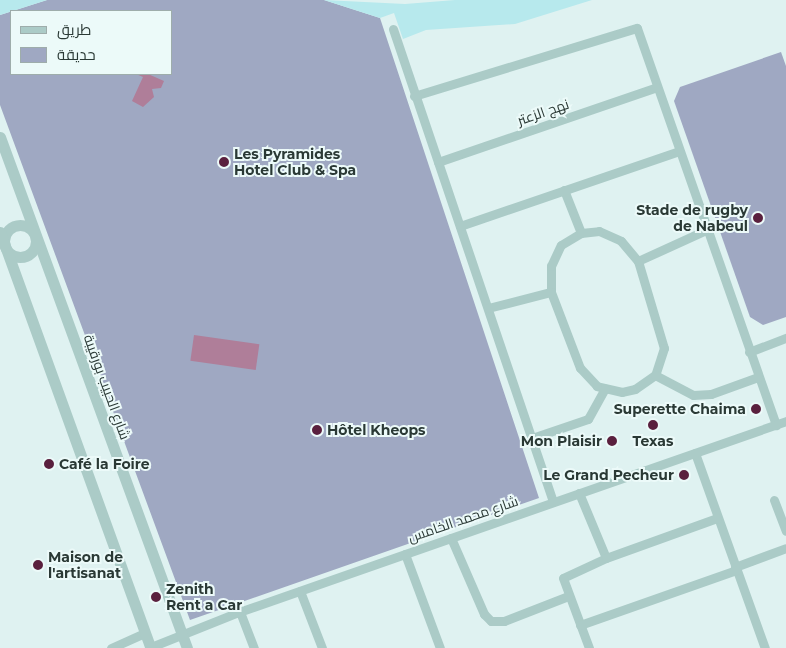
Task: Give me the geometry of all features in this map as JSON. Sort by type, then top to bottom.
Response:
[{"type":"street","points":[[414,96],[629,28],[639,30],[706,230],[776,425]]},
{"type":"street","points":[[393,30],[553,502]]},
{"type":"street","name":"نهج الزعتر","points":[[438,162],[657,87]]},
{"type":"street","name":"شارع الحبيب بورقيبة","points":[[0,137],[187,648]]},
{"type":"street","points":[[460,226],[679,151]]},
{"type":"street","points":[[564,190],[581,233]]},
{"type":"street","points":[[14,226],[27,226],[35,235],[35,248],[26,256],[14,256],[5,247],[6,235],[14,226]]},
{"type":"street","points":[[638,261],[706,230]]},
{"type":"street","points":[[599,231],[609,235],[625,246],[638,261],[664,348],[655,376],[635,389],[622,392],[605,388],[587,378],[580,368],[551,292],[554,255],[561,245],[581,233],[599,231]]},
{"type":"street","points":[[0,232],[151,648]]},
{"type":"street","points":[[488,308],[551,292]]},
{"type":"street","points":[[749,352],[786,338]]},
{"type":"street","points":[[655,376],[693,395],[711,394],[758,377]]},
{"type":"street","points":[[532,438],[588,419],[605,388]]},
{"type":"street","name":"شارع محمد الخامس","points":[[151,648],[240,612],[786,421]]},
{"type":"street","points":[[695,453],[765,648]]},
{"type":"street","points":[[579,493],[606,558]]},
{"type":"street","points":[[774,500],[786,531]]},
{"type":"street","points":[[589,648],[563,584],[565,576],[606,558],[718,518]]},
{"type":"street","points":[[451,538],[484,614],[491,621],[504,621],[568,596]]},
{"type":"street","points":[[580,625],[786,548]]},
{"type":"street","points":[[404,554],[440,648]]},
{"type":"street","points":[[300,591],[322,648]]},
{"type":"street","points":[[240,612],[254,648]]},
{"type":"street","points":[[111,648],[146,633]]},
{"type":"green space","points":[[47,0],[324,0],[380,18],[539,498],[190,620],[0,105],[0,15],[10,11],[10,75],[172,75],[172,10],[16,10]]},
{"type":"green space","points":[[781,52],[786,66],[786,317],[763,325],[750,317],[674,101],[680,87]]},
{"type":"sand","points":[[0,0],[47,0],[10,10],[10,12],[0,15]]},
{"type":"sand","points":[[324,0],[405,4],[455,0],[592,0],[515,24],[426,30],[403,39],[394,13],[380,18]]},
{"type":"shaded area","points":[[138,75],[150,75],[164,81],[161,88],[152,89],[154,97],[143,107],[132,101],[143,77]]},
{"type":"shaded area","points":[[194,335],[259,344],[256,370],[190,361]]},
{"type":"place","name":"Les Pyramides Hotel Club & Spa","points":[[224,162]]},
{"type":"place","name":"Stade de rugby de Nabeul","points":[[758,218]]},
{"type":"place","name":"Superette Chaima","points":[[756,409]]},
{"type":"place","name":"Texas","points":[[653,425]]},
{"type":"place","name":"Hôtel Kheops","points":[[317,430]]},
{"type":"place","name":"Mon Plaisir","points":[[612,441]]},
{"type":"place","name":"Café la Foire","points":[[49,464]]},
{"type":"place","name":"Le Grand Pecheur","points":[[684,475]]},
{"type":"place","name":"Maison de l'artisanat","points":[[38,565]]},
{"type":"place","name":"Zenith Rent a Car","points":[[156,597]]}]
